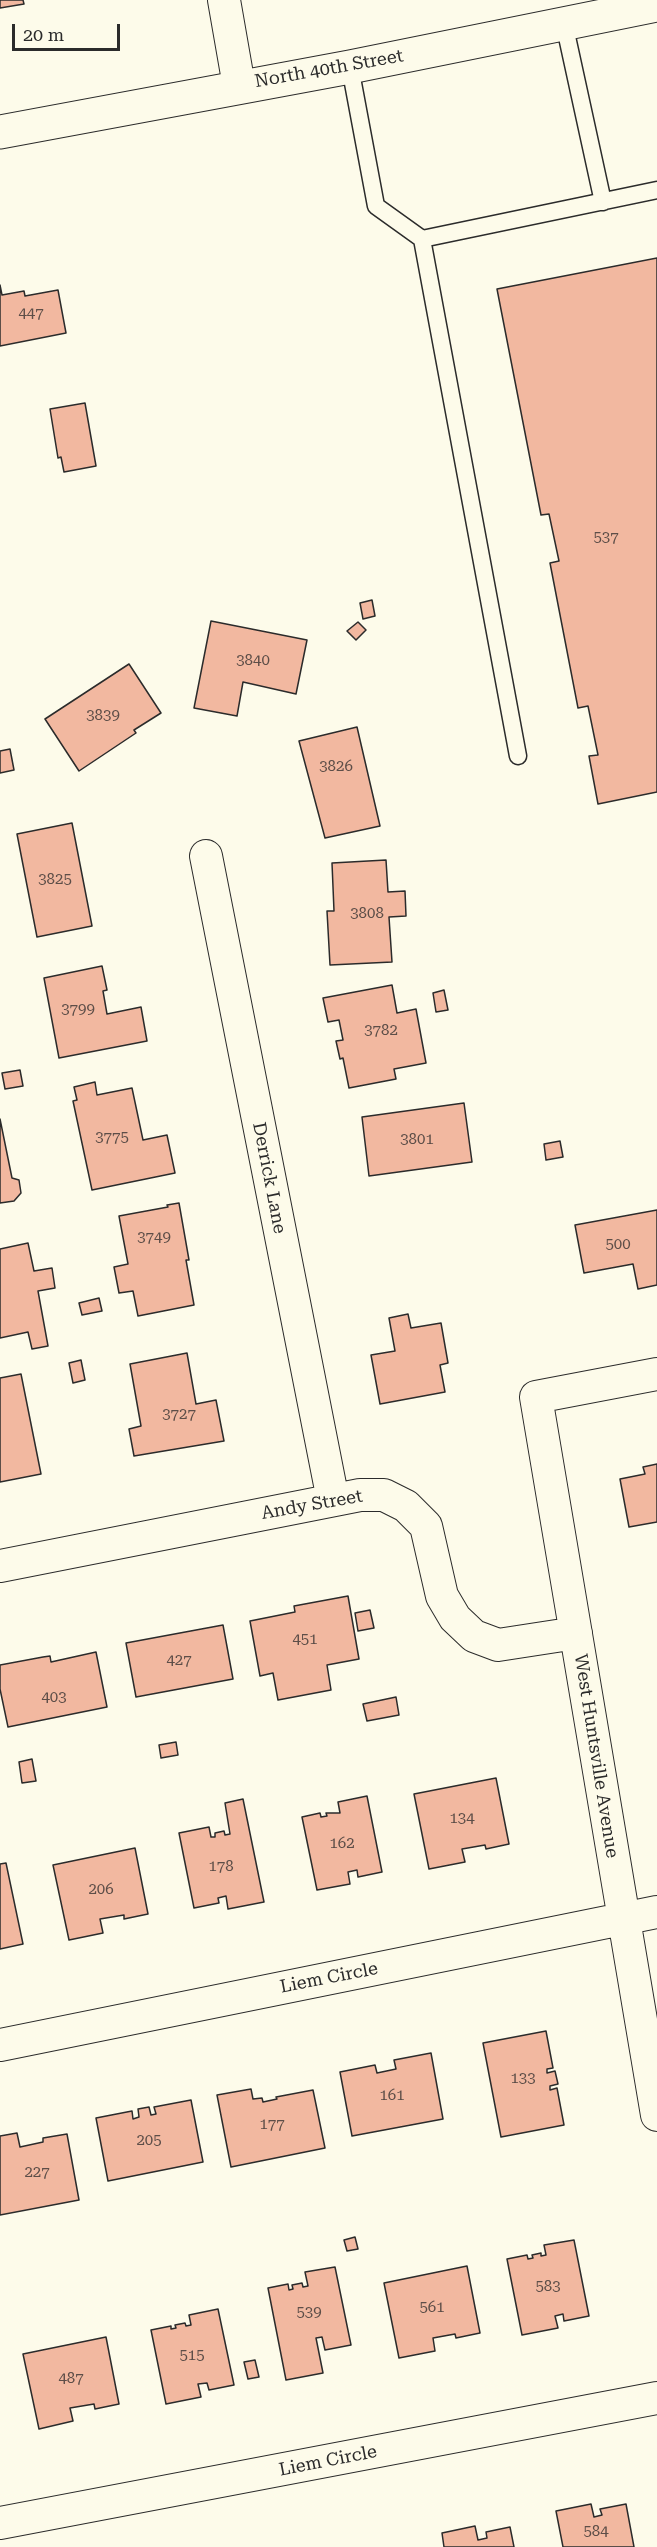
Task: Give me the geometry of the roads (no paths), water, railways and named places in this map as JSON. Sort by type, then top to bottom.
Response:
[{"type":"street","points":[[224,0],[239,86]]},
{"type":"street","name":"North 40th Street","points":[[0,132],[350,67],[657,5]]},
{"type":"street","name":"Derrick Lane","points":[[206,856],[333,1500]]},
{"type":"street","name":"West Huntsville Avenue","points":[[657,1374],[536,1397],[657,2115]]},
{"type":"street","name":"Andy Street","points":[[0,1566],[360,1495],[384,1495],[406,1506],[426,1526],[442,1596],[455,1618],[474,1636],[498,1645],[576,1633]]},
{"type":"street","name":"Liem Circle","points":[[0,2045],[657,1912]]},
{"type":"street","name":"Liem Circle","points":[[0,2523],[657,2398]]},
{"type":"lane","points":[[564,23],[603,202]]},
{"type":"lane","points":[[350,67],[376,206],[422,239],[518,756]]},
{"type":"lane","points":[[422,239],[657,190]]}]
